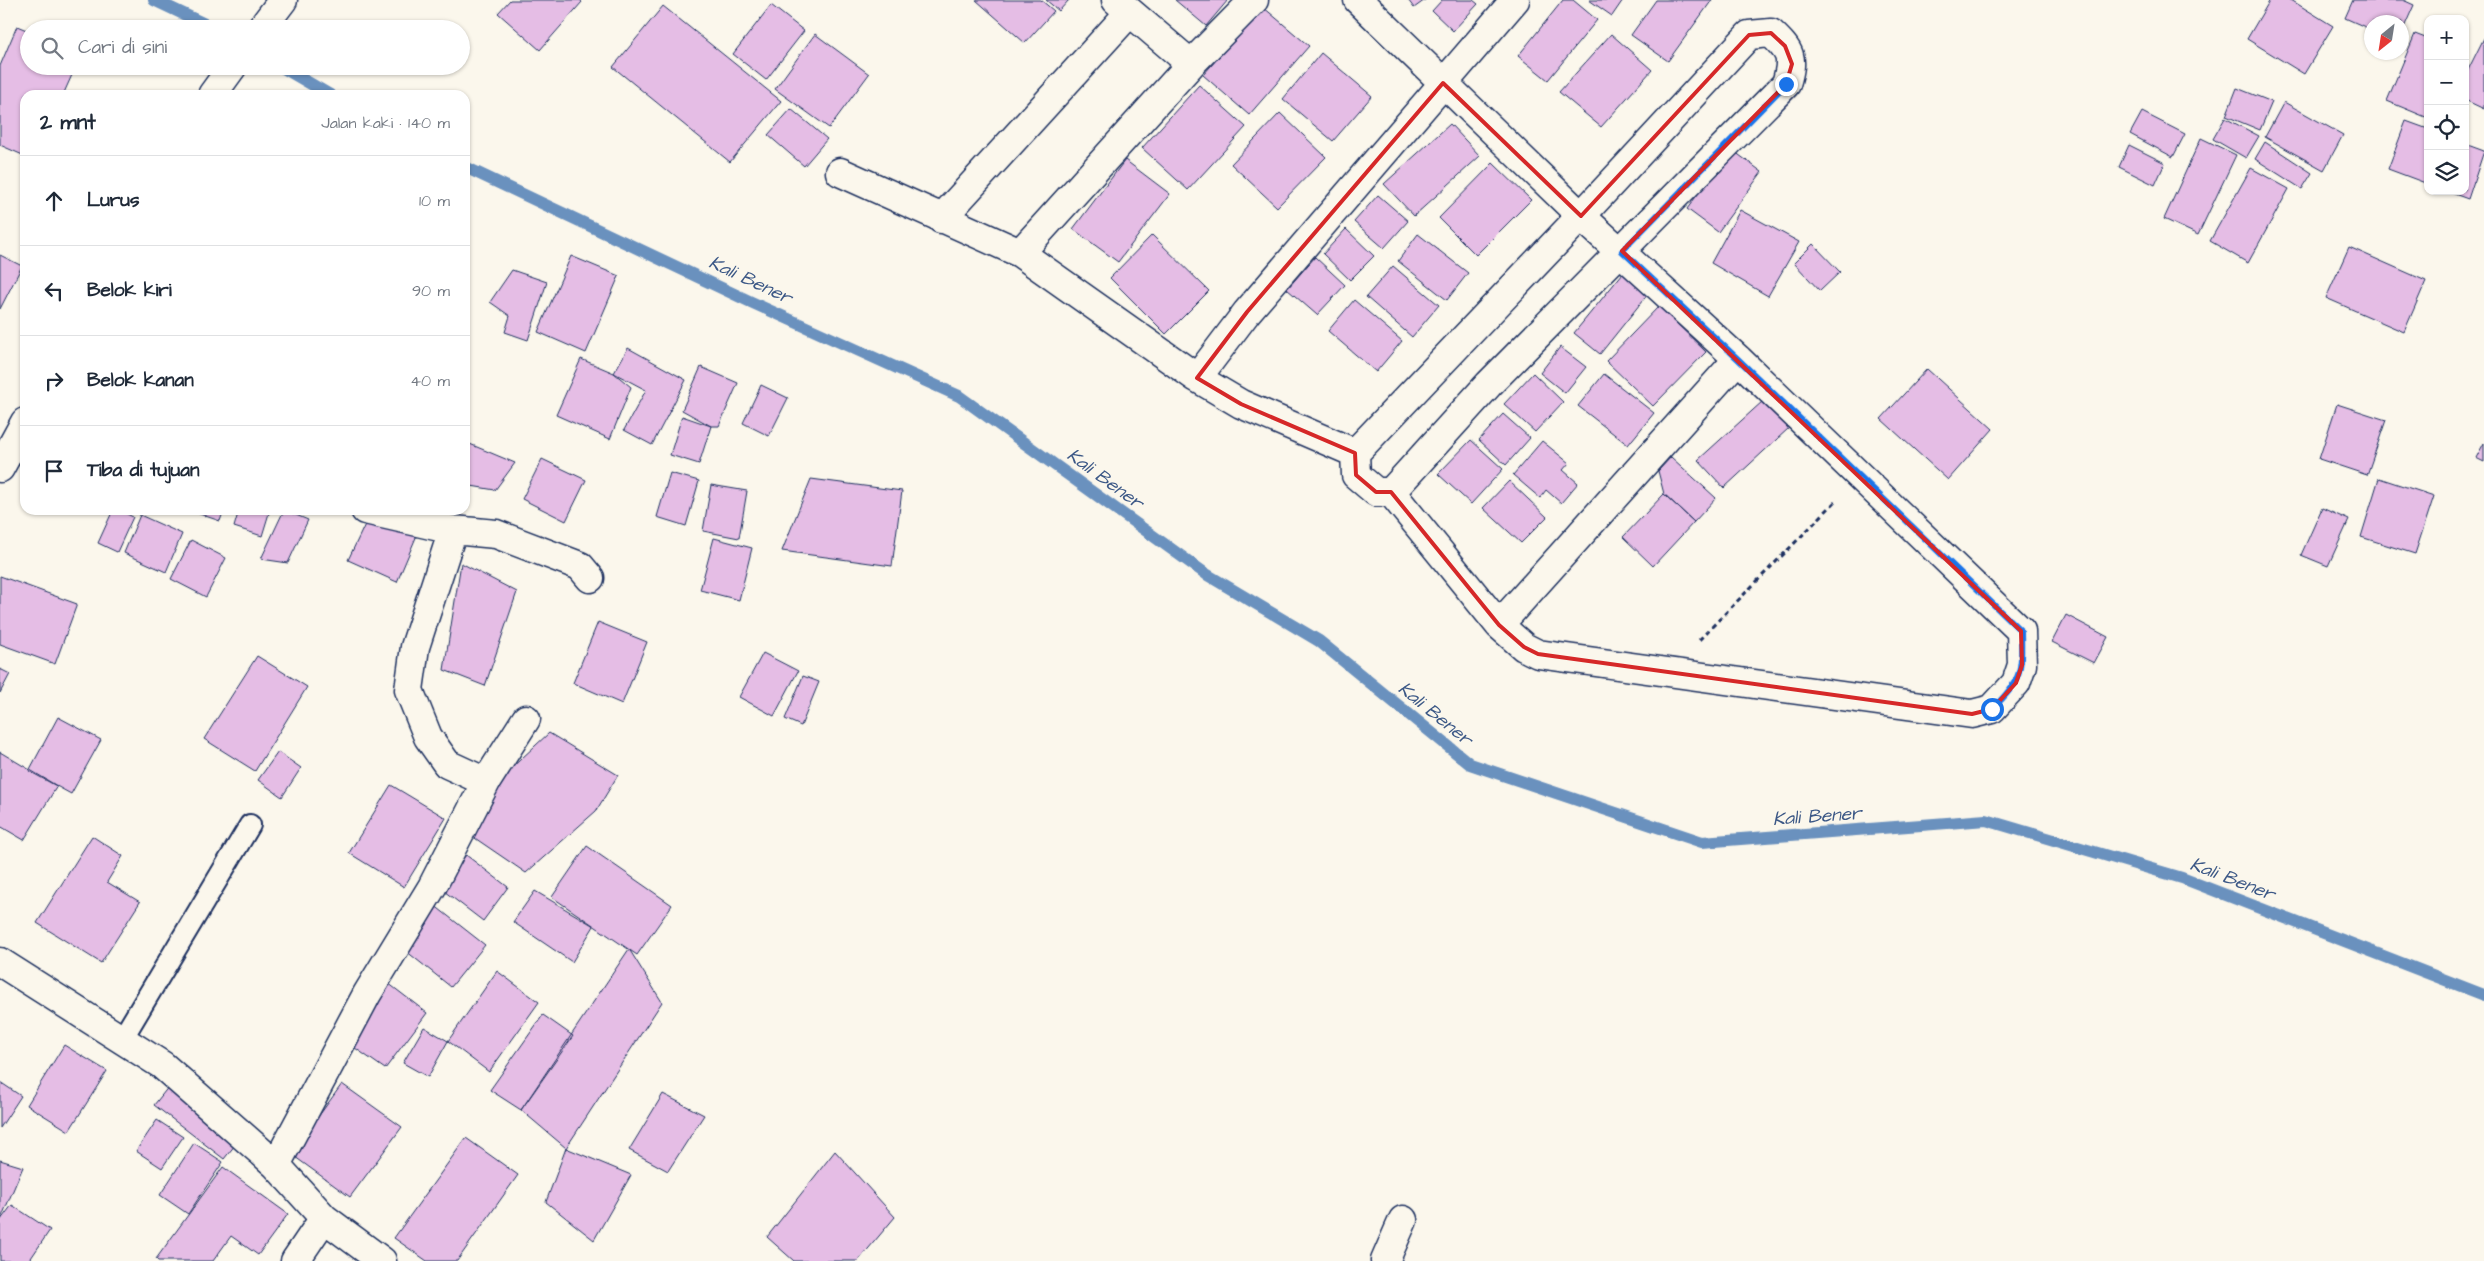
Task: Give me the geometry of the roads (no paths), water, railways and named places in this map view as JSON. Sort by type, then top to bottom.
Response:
[{"type":"main road","points":[[268,20],[282,0]]},
{"type":"main road","points":[[1020,253],[1191,64],[1254,0]]},
{"type":"main road","points":[[1358,0],[1582,216],[1738,359],[2021,631],[2022,665],[2016,683],[2008,694],[1992,709],[1972,714],[1666,673],[1531,652],[1499,625],[1391,492]]},
{"type":"main road","points":[[1197,378],[1247,312],[1515,0]]},
{"type":"main road","points":[[941,220],[1122,6],[1191,64]]},
{"type":"main road","points":[[1771,33],[1785,46],[1792,64],[1786,84],[1489,384],[1391,492],[1376,492],[1356,475],[1355,453],[1582,216],[1749,35],[1771,33]]},
{"type":"main road","points":[[216,90],[226,75]]},
{"type":"main road","points":[[840,172],[941,220],[1020,253],[1197,378],[1241,404],[1355,453]]},
{"type":"main road","points":[[1499,625],[1738,359]]},
{"type":"main road","points":[[0,468],[20,431]]},
{"type":"main road","points":[[387,515],[453,530],[496,534],[580,566],[590,578]]},
{"type":"main road","points":[[453,530],[416,647],[409,690],[428,737],[447,764],[486,782]]},
{"type":"main road","points":[[276,1164],[367,994],[440,871],[486,782],[526,719]]},
{"type":"main road","points":[[0,962],[162,1065],[276,1164],[324,1218],[382,1261]]},
{"type":"main road","points":[[295,1261],[324,1218]]},
{"type":"main road","points":[[1385,1261],[1403,1220]]},
{"type":"lane","points":[[122,1039],[250,825]]},
{"type":"waterway","name":"Kali Bener","points":[[154,0],[196,20]]},
{"type":"waterway","name":"Kali Bener","points":[[296,75],[321,90]]},
{"type":"waterway","name":"Kali Bener","points":[[470,169],[751,302],[959,396],[1206,574],[1319,641],[1470,764],[1702,842],[1986,820],[2182,878],[2484,995]]}]
